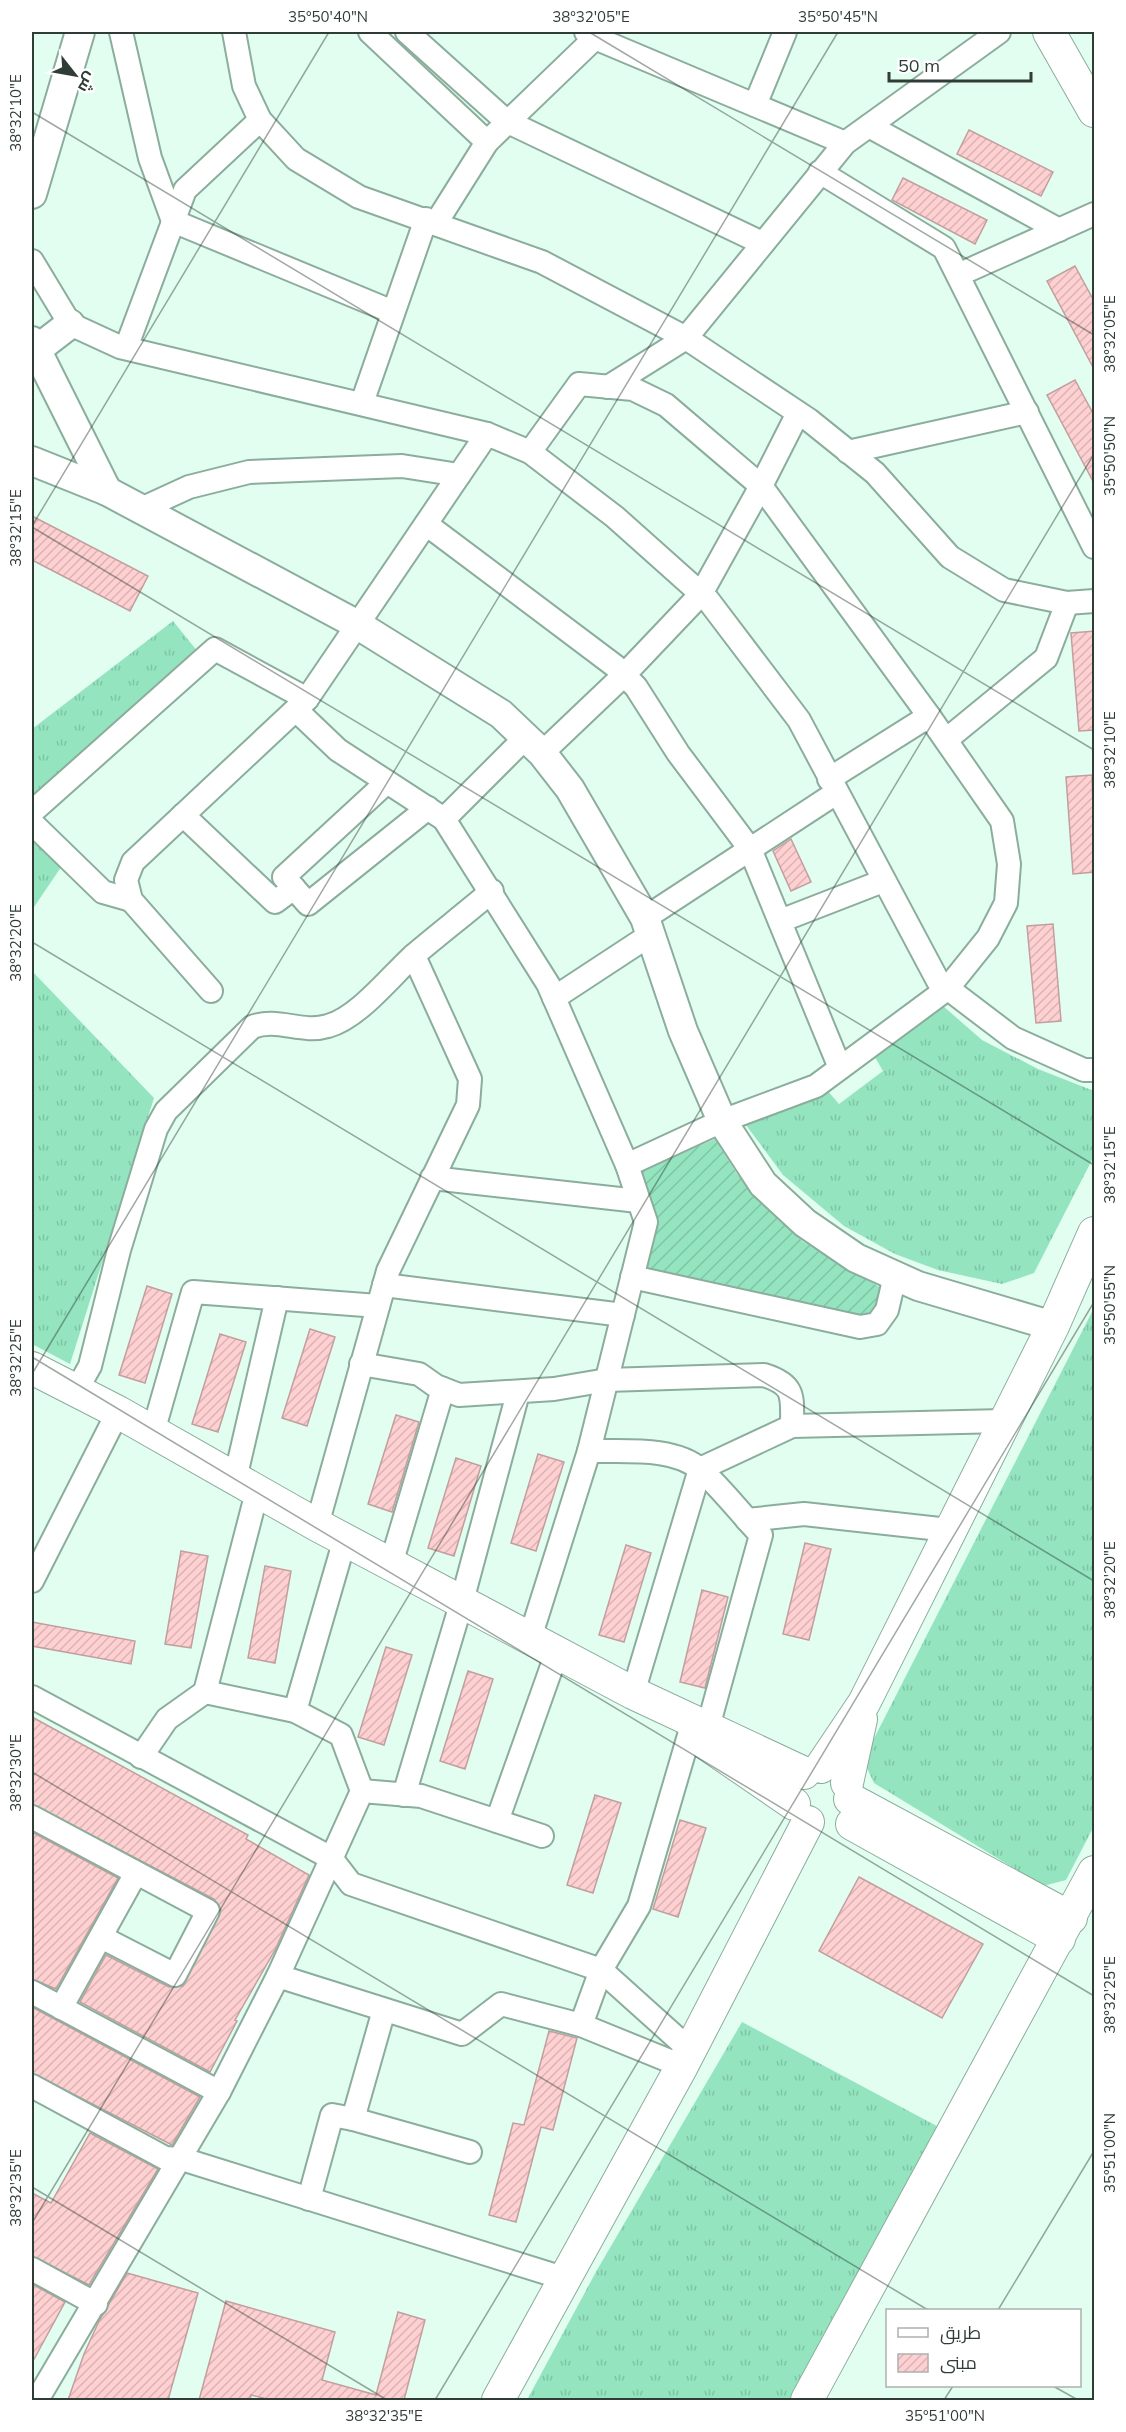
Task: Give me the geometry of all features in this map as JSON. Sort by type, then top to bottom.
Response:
[{"type":"main road","points":[[1050,32],[1095,111]]},
{"type":"main road","points":[[699,1730],[801,1813],[823,1825],[833,1788],[864,1704],[1091,1246]]},
{"type":"main road","points":[[32,1368],[118,1412],[317,1525],[699,1730],[833,1788],[1065,1928]]},
{"type":"main road","points":[[498,2400],[686,2058],[801,1813],[794,1787],[833,1788]]},
{"type":"main road","points":[[807,2400],[1095,1872]]},
{"type":"street","points":[[32,194],[80,32]]},
{"type":"street","points":[[122,32],[150,158],[173,221],[393,312]]},
{"type":"street","points":[[234,32],[244,86],[260,120],[296,159],[359,197],[542,262],[686,338],[798,413],[875,473],[950,557],[1004,590],[1067,603],[1095,601]]},
{"type":"street","points":[[370,32],[487,142]]},
{"type":"street","points":[[407,32],[506,121],[762,243]]},
{"type":"street","points":[[755,105],[785,32]]},
{"type":"street","points":[[608,387],[686,338],[845,142],[999,32]]},
{"type":"street","points":[[362,403],[393,312],[431,221],[487,142],[593,34],[845,142]]},
{"type":"street","points":[[126,348],[185,190],[260,120]]},
{"type":"street","points":[[869,126],[1059,230]]},
{"type":"street","points":[[820,172],[944,248],[1095,547]]},
{"type":"street","points":[[958,275],[1095,214]]},
{"type":"street","points":[[32,261],[70,324],[126,348],[487,434],[530,452],[615,517],[701,594],[799,720],[938,981],[1013,1038],[1084,1070],[1095,1070]]},
{"type":"street","points":[[70,324],[33,346],[107,491]]},
{"type":"street","points":[[530,452],[579,384],[633,390],[666,405],[761,486],[929,716],[1002,821],[1009,864],[1006,903],[988,939],[947,989],[816,1086],[722,1121],[627,1165]]},
{"type":"street","points":[[848,452],[1027,412]]},
{"type":"street","points":[[387,782],[284,877],[308,904],[534,745],[624,675],[701,594],[761,486],[798,413]]},
{"type":"street","points":[[211,991],[131,900],[126,880],[133,862],[302,704],[487,434]]},
{"type":"street","points":[[32,461],[107,491],[358,625],[501,714],[534,745],[570,789],[647,927],[683,1031],[722,1121],[763,1184],[805,1224],[856,1257],[918,1286],[1053,1326]]},
{"type":"street","points":[[141,509],[189,487],[249,472],[402,466],[459,475]]},
{"type":"street","points":[[426,524],[460,547],[624,675],[636,687],[678,753],[750,849],[840,1068]]},
{"type":"street","points":[[946,740],[1046,658],[1067,603]]},
{"type":"street","points":[[32,812],[214,649],[302,704],[338,750],[436,813],[492,891],[554,998],[627,1165],[646,1222],[543,1645],[497,1821]]},
{"type":"street","points":[[554,998],[929,716]]},
{"type":"street","points":[[183,815],[275,902],[294,888]]},
{"type":"street","points":[[32,823],[103,892],[131,900]]},
{"type":"street","points":[[780,921],[883,881]]},
{"type":"street","points":[[76,1391],[90,1366],[119,1250],[156,1129],[166,1112],[252,1027],[267,1022],[306,1029],[330,1026],[354,1012],[414,956],[492,891]]},
{"type":"street","points":[[317,1525],[388,1271],[468,1105],[470,1079],[414,956]]},
{"type":"street","points":[[432,1178],[638,1201]]},
{"type":"street","points":[[632,1277],[860,1327],[877,1324],[887,1310],[896,1276]]},
{"type":"street","points":[[153,1432],[193,1292],[277,1298],[381,1295],[623,1315]]},
{"type":"street","points":[[141,1757],[167,1719],[205,1692],[246,1485],[277,1298]]},
{"type":"street","points":[[361,1364],[419,1374],[443,1389],[459,1395],[518,1393],[607,1380],[764,1375],[786,1384],[792,1393],[792,1426]]},
{"type":"street","points":[[391,1563],[443,1389]]},
{"type":"street","points":[[404,1795],[462,1602],[518,1393]]},
{"type":"street","points":[[32,1581],[118,1412]]},
{"type":"street","points":[[633,1693],[700,1469],[792,1426],[1004,1421]]},
{"type":"street","points":[[581,2025],[601,1970],[639,1906],[699,1730],[761,1535],[700,1469],[680,1459],[657,1454],[589,1450]]},
{"type":"street","points":[[747,1520],[804,1514],[949,1530]]},
{"type":"street","points":[[295,1711],[345,1539]]},
{"type":"street","points":[[37,2400],[182,2159],[219,2092],[278,1976],[362,1791],[340,1735],[295,1711],[205,1692]]},
{"type":"street","points":[[32,1697],[331,1858],[351,1884],[601,1970],[686,2058]]},
{"type":"street","points":[[362,1791],[421,1796],[542,1836]]},
{"type":"street","points":[[32,1816],[208,1911],[175,1975],[101,1937]]},
{"type":"street","points":[[61,2008],[136,1873]]},
{"type":"street","points":[[278,1976],[462,2034],[501,2004],[581,2025],[686,2058]]},
{"type":"street","points":[[32,1992],[219,2092]]},
{"type":"street","points":[[353,2119],[384,2010]]},
{"type":"street","points":[[32,2086],[165,2158],[182,2159],[566,2279]]},
{"type":"street","points":[[309,2199],[332,2115],[470,2152]]},
{"type":"street","points":[[32,2269],[96,2304]]},
{"type":"green space","points":[[173,621],[198,652],[32,808],[32,729]]},
{"type":"green space","points":[[32,810],[72,851],[32,910]]},
{"type":"green space","points":[[32,971],[154,1098],[70,1364],[32,1344]]},
{"type":"green space","points":[[935,999],[982,1040],[1038,1069],[1094,1091],[1094,1156],[1034,1273],[1002,1284],[938,1270],[895,1254],[844,1226],[783,1175],[746,1125],[826,1089],[839,1104],[883,1071],[872,1052]]},
{"type":"green space","points":[[715,1139],[737,1174],[802,1241],[883,1289],[874,1321],[656,1278],[646,1264],[658,1223],[635,1173]]},
{"type":"green space","points":[[1094,1308],[1094,1826],[1066,1880],[1043,1886],[874,1783],[863,1760]]},
{"type":"green space","points":[[742,2022],[948,2132],[801,2400],[527,2400],[597,2270]]},
{"type":"building","points":[[969,130],[1053,172],[1041,196],[957,154]]},
{"type":"building","points":[[903,178],[987,220],[975,244],[892,200]]},
{"type":"building","points":[[1075,266],[1095,303],[1095,371],[1047,281]]},
{"type":"building","points":[[1075,380],[1095,417],[1095,485],[1047,395]]},
{"type":"building","points":[[32,516],[148,576],[130,611],[32,560]]},
{"type":"building","points":[[1095,631],[1095,730],[1079,731],[1071,633]]},
{"type":"building","points":[[1092,775],[1095,872],[1073,874],[1066,777]]},
{"type":"building","points":[[791,839],[811,882],[791,891],[773,851]]},
{"type":"building","points":[[1053,924],[1061,1021],[1036,1023],[1027,926]]},
{"type":"building","points":[[147,1286],[172,1294],[145,1383],[119,1375]]},
{"type":"building","points":[[310,1329],[335,1337],[307,1426],[282,1418]]},
{"type":"building","points":[[220,1334],[246,1342],[218,1432],[192,1424]]},
{"type":"building","points":[[396,1415],[419,1422],[392,1512],[368,1504]]},
{"type":"building","points":[[538,1454],[564,1462],[536,1551],[511,1543]]},
{"type":"building","points":[[456,1458],[481,1466],[454,1556],[428,1548]]},
{"type":"building","points":[[805,1543],[831,1549],[809,1640],[783,1634]]},
{"type":"building","points":[[626,1545],[651,1553],[624,1642],[599,1635]]},
{"type":"building","points":[[181,1551],[208,1556],[191,1648],[165,1644]]},
{"type":"building","points":[[265,1566],[291,1571],[275,1663],[248,1658]]},
{"type":"building","points":[[702,1590],[728,1597],[705,1688],[680,1682]]},
{"type":"building","points":[[32,1622],[135,1641],[131,1664],[32,1646]]},
{"type":"building","points":[[386,1647],[412,1655],[384,1745],[358,1737]]},
{"type":"building","points":[[468,1671],[493,1679],[465,1769],[440,1761]]},
{"type":"building","points":[[32,1717],[248,1835],[246,1839],[309,1875],[275,1950],[235,2020],[237,2021],[210,2072],[80,2002],[106,1955],[169,1987],[183,1986],[221,1910],[214,1899],[32,1804]]},
{"type":"building","points":[[595,1795],[621,1803],[593,1893],[567,1885]]},
{"type":"building","points":[[680,1820],[706,1828],[678,1917],[653,1909]]},
{"type":"building","points":[[32,1832],[118,1878],[56,1989],[32,1979]]},
{"type":"building","points":[[859,1877],[983,1944],[942,2018],[819,1951]]},
{"type":"building","points":[[32,2007],[200,2097],[172,2145],[32,2073]]},
{"type":"building","points":[[549,2031],[577,2038],[553,2130],[541,2127],[516,2222],[489,2215],[513,2123],[524,2125]]},
{"type":"building","points":[[90,2133],[158,2169],[89,2285],[32,2256],[32,2193],[51,2203]]},
{"type":"building","points":[[127,2273],[198,2293],[168,2400],[68,2400],[84,2354],[99,2321]]},
{"type":"building","points":[[32,2284],[65,2302],[32,2363]]},
{"type":"building","points":[[226,2301],[335,2332],[322,2380],[376,2395],[398,2312],[425,2320],[404,2400],[271,2400],[251,2395],[250,2400],[199,2400]]}]
